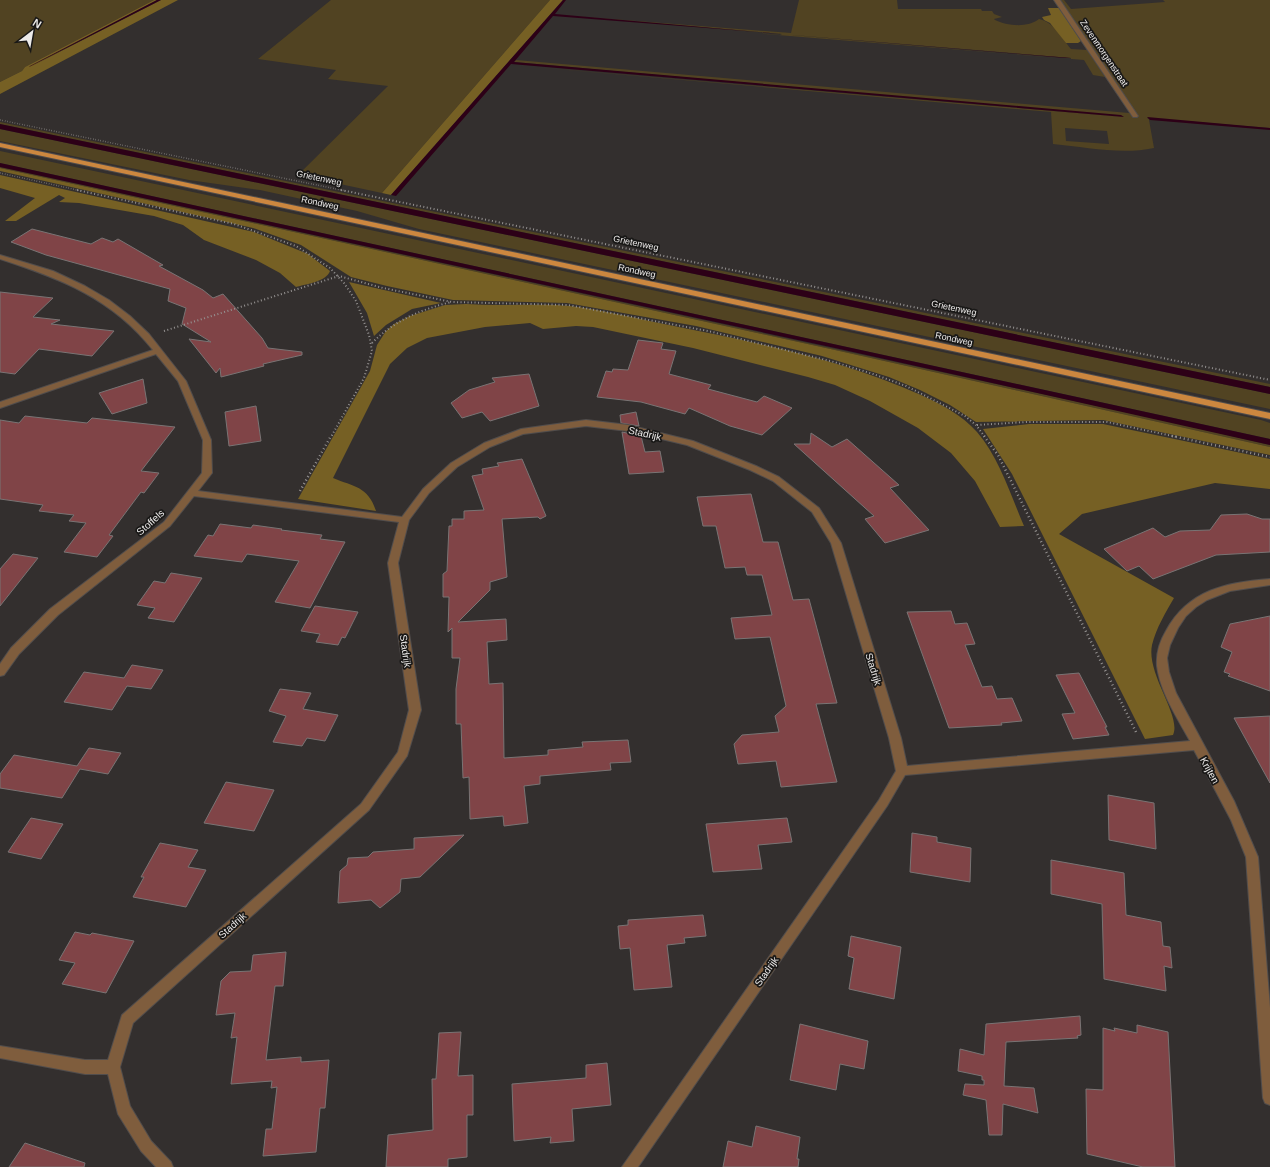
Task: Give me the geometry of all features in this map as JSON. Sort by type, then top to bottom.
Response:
[{"type":"main road","name":"Rondweg","points":[[0,145],[1270,416]]},
{"type":"street","name":"Zevenmorgenstraat","points":[[1057,0],[1135,116]]},
{"type":"street","name":"Stoffels","points":[[0,257],[50,273],[82,288],[122,314],[146,336],[182,381],[207,440],[207,473],[167,524],[54,612],[15,651],[0,672]]},
{"type":"street","points":[[0,405],[158,351]]},
{"type":"street","name":"Stadrijk","points":[[166,1167],[146,1146],[123,1109],[113,1066],[126,1019],[365,807],[403,753],[415,710],[393,563],[404,520],[431,486],[454,465],[487,445],[522,432],[586,423],[628,428],[690,443],[753,468],[776,479],[816,510],[836,543],[895,738],[902,771],[882,803],[629,1167]]},
{"type":"street","points":[[190,493],[404,520]]},
{"type":"street","name":"Krijten","points":[[1270,582],[1250,583],[1213,592],[1181,612],[1168,637],[1162,658],[1167,685],[1196,745],[1244,832],[1252,857],[1267,1029],[1270,1098]]},
{"type":"street","points":[[902,771],[1145,748],[1196,745]]},
{"type":"street","points":[[0,1052],[85,1067],[113,1066]]},
{"type":"path","name":"Grietenweg","points":[[0,120],[1270,380]]},
{"type":"path","points":[[0,174],[234,224],[308,251],[339,276],[361,312],[372,343],[372,354],[364,378],[291,505]]},
{"type":"path","points":[[146,336],[339,276],[395,291],[452,302],[568,305],[708,331],[834,362],[906,386],[944,404],[976,425],[998,455],[1145,748]]},
{"type":"path","points":[[372,343],[396,321],[428,308],[452,302]]},
{"type":"path","points":[[976,425],[1041,422],[1107,422],[1270,457]]},
{"type":"shaded area","points":[[0,0],[154,0],[25,67],[22,71],[0,82]]},
{"type":"shaded area","points":[[154,0],[157,0],[30,67],[161,0],[178,0],[0,94],[0,82],[22,71],[25,67]]},
{"type":"shaded area","points":[[157,0],[161,0],[29,67],[30,66]]},
{"type":"shaded area","points":[[331,0],[550,0],[382,193],[298,175],[388,86],[328,79],[336,70],[258,59]]},
{"type":"shaded area","points":[[550,0],[563,0],[391,195],[382,193]]},
{"type":"shaded area","points":[[563,0],[566,0],[555,14],[782,34],[553,16],[514,62],[1121,115],[1124,117],[511,64],[396,196],[391,195]]},
{"type":"shaded area","points":[[799,0],[897,0],[898,9],[981,9],[982,11],[992,11],[994,14],[1002,17],[994,19],[1005,24],[1023,25],[1039,19],[1049,23],[1071,49],[1087,50],[1105,77],[1093,75],[1084,60],[1071,58],[792,35],[1055,58],[559,17],[780,35],[782,34],[560,15],[791,33]]},
{"type":"shaded area","points":[[1060,0],[1064,0],[1071,9],[1165,2],[1163,0],[1270,0],[1270,128],[1147,118],[1150,120],[1270,130],[1149,120],[1154,148],[1142,150],[1116,151],[1053,144],[1051,112],[510,65],[1124,117],[514,62],[516,60],[1129,113],[1132,116],[1138,116]],"holes":[[[1065,128],[1107,131],[1109,144],[1066,141]]]},
{"type":"shaded area","points":[[1048,8],[1059,8],[1081,41],[1078,43],[1066,43],[1050,23],[1042,17],[1051,15]]},
{"type":"shaded area","points":[[792,35],[1071,58],[1065,58]]},
{"type":"shaded area","points":[[1147,117],[1270,128],[1270,130],[1150,120]]},
{"type":"shaded area","points":[[0,122],[1270,384],[1270,387],[0,124]]},
{"type":"shaded area","points":[[0,124],[1270,387],[1270,394],[0,129]]},
{"type":"shaded area","points":[[0,129],[1270,394],[1270,409],[419,229],[357,211],[260,190],[189,180],[0,141]]},
{"type":"shaded area","points":[[0,151],[1261,420],[1270,423],[1270,439],[0,163]]},
{"type":"shaded area","points":[[0,163],[1270,439],[1270,445],[835,348],[0,167]]},
{"type":"shaded area","points":[[0,167],[1171,422],[1270,445],[1270,447],[835,350]]},
{"type":"shaded area","points":[[0,168],[835,350],[1270,447],[1270,455],[1103,420],[976,422],[950,405],[920,390],[889,377],[822,356],[696,326],[567,303],[453,300],[387,286],[351,277],[301,245],[253,228],[0,171]]},
{"type":"shaded area","points":[[0,175],[254,232],[308,254],[330,271],[328,275],[320,280],[296,287],[280,273],[256,260],[204,240],[183,225],[154,216],[79,203],[59,202],[65,198],[59,195],[16,221],[5,221],[35,198],[0,188]]},
{"type":"shaded area","points":[[349,282],[441,303],[412,309],[386,325],[374,336],[367,313]]},
{"type":"shaded area","points":[[445,305],[556,305],[597,310],[795,352],[891,382],[944,406],[965,420],[977,432],[992,453],[998,465],[1024,526],[1000,527],[975,481],[951,453],[918,428],[870,401],[835,385],[693,348],[593,327],[576,326],[543,329],[530,323],[485,327],[427,338],[407,348],[390,364],[333,478],[359,488],[369,497],[376,511],[298,499],[370,371],[377,345],[386,331],[394,324],[410,316]]},
{"type":"shaded area","points":[[1029,424],[1103,424],[1270,459],[1270,489],[1215,483],[1082,514],[1059,534],[1174,598],[1156,632],[1152,645],[1154,669],[1173,717],[1173,735],[1145,739],[1012,474],[983,429]]},
{"type":"building","points":[[32,229],[91,244],[102,238],[113,242],[118,239],[163,265],[159,266],[203,290],[213,298],[223,294],[262,338],[268,348],[302,352],[302,355],[263,364],[264,366],[221,377],[220,368],[216,373],[189,339],[211,342],[182,324],[186,308],[168,301],[170,289],[46,255],[11,242]]},
{"type":"building","points":[[0,292],[53,298],[33,317],[60,320],[51,324],[114,331],[92,356],[39,349],[15,374],[0,372]]},
{"type":"building","points":[[638,340],[663,343],[661,349],[676,351],[669,374],[711,385],[708,389],[757,402],[764,396],[792,408],[762,435],[730,426],[689,408],[685,414],[641,402],[597,397],[606,371],[612,372],[613,369],[628,370]]},
{"type":"building","points":[[529,374],[539,406],[490,421],[482,412],[462,418],[451,403],[469,390],[495,382],[492,378]]},
{"type":"building","points":[[143,379],[147,403],[112,414],[99,393]]},
{"type":"building","points":[[256,406],[261,441],[229,446],[225,412]]},
{"type":"building","points":[[636,412],[639,426],[621,423],[620,415]]},
{"type":"building","points":[[25,416],[87,423],[92,418],[175,427],[141,471],[159,473],[144,493],[141,492],[109,535],[113,536],[97,557],[64,552],[86,523],[69,521],[74,515],[39,511],[43,505],[0,499],[0,420],[19,423]]},
{"type":"building","points":[[622,432],[641,436],[645,452],[660,451],[664,472],[629,474]]},
{"type":"building","points":[[811,433],[832,447],[847,439],[899,485],[890,488],[929,530],[885,543],[865,519],[874,516],[794,444],[810,444]]},
{"type":"building","points":[[522,459],[546,516],[540,519],[538,517],[502,519],[507,577],[490,582],[490,590],[458,622],[506,619],[507,640],[487,642],[489,684],[503,683],[504,758],[548,755],[548,750],[583,747],[582,742],[628,740],[631,762],[610,763],[611,770],[540,776],[540,784],[524,786],[528,823],[504,826],[503,816],[470,819],[469,777],[463,778],[461,724],[456,724],[456,689],[460,658],[452,658],[452,628],[448,632],[449,597],[443,597],[443,574],[447,571],[449,526],[452,526],[452,519],[464,519],[464,511],[484,510],[472,476],[483,474],[482,469],[499,466],[497,463]]},
{"type":"building","points":[[751,494],[763,542],[778,542],[793,600],[809,599],[837,703],[816,704],[837,782],[781,787],[776,761],[738,764],[734,744],[742,735],[779,732],[775,716],[786,706],[770,637],[735,639],[731,618],[772,615],[762,575],[747,575],[745,567],[725,568],[716,526],[703,526],[697,497]]},
{"type":"building","points":[[1247,514],[1262,519],[1270,519],[1270,552],[1216,555],[1153,579],[1139,566],[1127,571],[1104,549],[1153,528],[1165,537],[1180,531],[1210,530],[1221,515]]},
{"type":"building","points":[[220,524],[251,528],[253,525],[282,529],[281,530],[322,535],[320,539],[345,542],[310,608],[275,602],[299,561],[247,554],[242,562],[194,556],[208,535],[213,536]]},
{"type":"building","points":[[13,554],[38,558],[0,606],[0,569]]},
{"type":"building","points":[[171,573],[202,578],[174,622],[148,618],[155,608],[137,605],[154,581],[165,583]]},
{"type":"building","points":[[315,606],[358,612],[345,638],[342,637],[338,645],[316,642],[320,634],[301,631]]},
{"type":"building","points":[[951,611],[955,624],[967,623],[975,644],[965,645],[982,687],[992,686],[997,699],[1012,698],[1022,721],[1001,723],[1002,725],[949,728],[907,612]]},
{"type":"building","points":[[1270,616],[1270,691],[1228,676],[1230,674],[1224,672],[1232,652],[1221,647],[1230,624]]},
{"type":"building","points":[[132,665],[163,670],[151,689],[127,686],[112,710],[64,702],[84,672],[124,678]]},
{"type":"building","points":[[1079,673],[1107,727],[1105,727],[1109,735],[1073,739],[1062,714],[1075,713],[1056,675]]},
{"type":"building","points":[[280,689],[311,693],[303,709],[338,715],[325,741],[307,738],[302,746],[273,742],[286,716],[269,711]]},
{"type":"building","points":[[1270,716],[1270,783],[1234,718]]},
{"type":"building","points":[[89,748],[121,753],[108,774],[80,769],[62,798],[0,788],[0,774],[14,755],[77,766]]},
{"type":"building","points":[[226,782],[274,790],[254,831],[204,823]]},
{"type":"building","points":[[1108,795],[1154,803],[1156,849],[1109,840]]},
{"type":"building","points":[[31,818],[63,824],[41,859],[8,852]]},
{"type":"building","points":[[787,818],[792,842],[758,845],[762,869],[713,872],[706,824]]},
{"type":"building","points":[[912,833],[937,837],[937,842],[971,848],[970,882],[910,872]]},
{"type":"building","points":[[464,835],[420,877],[401,879],[400,892],[380,908],[371,900],[338,903],[340,871],[347,865],[348,858],[368,857],[373,852],[414,849],[414,838]]},
{"type":"building","points":[[160,843],[198,850],[188,867],[206,870],[186,907],[133,897],[144,877],[141,877]]},
{"type":"building","points":[[1051,860],[1124,873],[1126,915],[1161,922],[1163,946],[1170,947],[1172,968],[1164,966],[1166,991],[1104,979],[1102,904],[1051,894]]},
{"type":"building","points":[[703,915],[706,936],[684,938],[685,943],[667,945],[672,987],[634,990],[630,948],[620,949],[618,926],[628,925],[628,920]]},
{"type":"building","points":[[75,932],[90,935],[92,933],[134,941],[106,993],[62,984],[75,963],[59,960]]},
{"type":"building","points":[[851,936],[901,947],[894,999],[849,989],[854,958],[848,956]]},
{"type":"building","points":[[286,952],[283,986],[275,986],[266,1060],[301,1057],[301,1062],[329,1060],[325,1108],[320,1108],[316,1152],[263,1156],[266,1129],[272,1129],[277,1087],[271,1088],[272,1081],[231,1084],[237,1037],[231,1038],[235,1013],[216,1015],[221,981],[230,972],[251,971],[253,955]]},
{"type":"building","points":[[1080,1016],[1081,1035],[1077,1036],[1078,1038],[1006,1042],[1004,1086],[1034,1088],[1038,1113],[1003,1104],[1002,1135],[989,1135],[986,1100],[963,1095],[965,1084],[984,1085],[984,1080],[982,1080],[982,1076],[958,1071],[960,1049],[984,1055],[986,1024]]},
{"type":"building","points":[[800,1024],[868,1041],[864,1069],[840,1064],[836,1090],[790,1080]]},
{"type":"building","points":[[1137,1025],[1168,1032],[1175,1167],[1143,1167],[1087,1154],[1086,1089],[1103,1090],[1103,1028],[1115,1031],[1114,1028],[1137,1033]]},
{"type":"building","points":[[461,1032],[458,1076],[473,1075],[473,1115],[467,1115],[467,1157],[448,1159],[448,1167],[386,1167],[388,1135],[433,1130],[432,1079],[436,1079],[439,1033]]},
{"type":"building","points":[[607,1063],[611,1105],[572,1109],[574,1141],[550,1143],[551,1137],[514,1141],[512,1084],[586,1078],[586,1065]]},
{"type":"building","points":[[756,1126],[800,1137],[797,1159],[799,1159],[798,1167],[723,1167],[728,1141],[752,1147]]},
{"type":"building","points":[[25,1143],[85,1163],[84,1167],[9,1167]]}]
